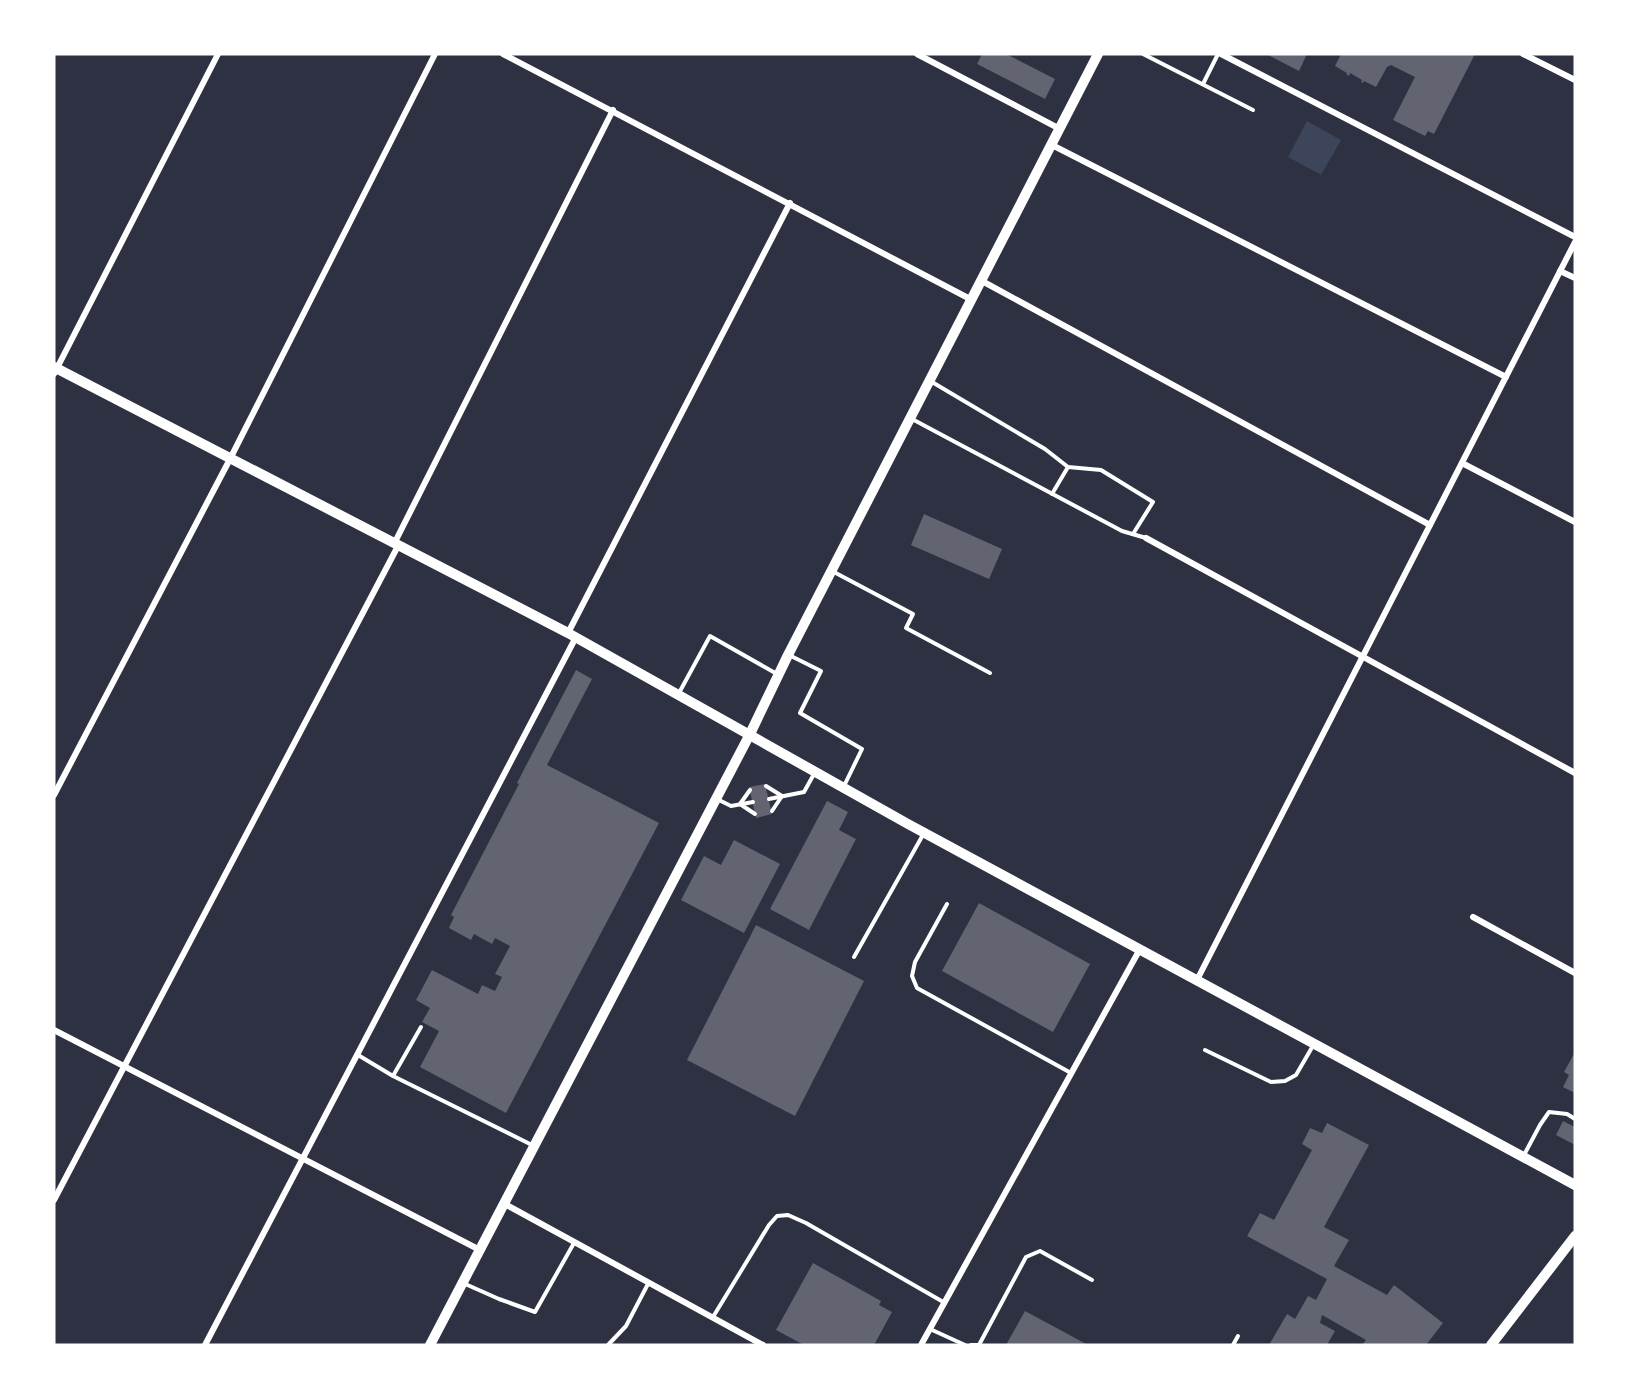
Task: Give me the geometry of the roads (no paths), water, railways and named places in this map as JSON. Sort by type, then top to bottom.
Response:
[{"type":"main road","points":[[430,1345],[502,1203],[750,734],[778,674],[1098,54]]},
{"type":"main road","points":[[55,370],[572,635],[924,832],[1575,1185]]},
{"type":"main road","points":[[1491,1345],[1575,1236]]},
{"type":"street","points":[[55,370],[218,54]]},
{"type":"street","points":[[54,795],[230,459],[435,54]]},
{"type":"street","points":[[503,54],[972,300]]},
{"type":"street","points":[[917,54],[1061,129]]},
{"type":"street","points":[[1220,54],[1575,237]]},
{"type":"street","points":[[1523,54],[1575,80]]},
{"type":"street","points":[[54,1200],[396,545],[613,110]]},
{"type":"street","points":[[1052,145],[1506,377]]},
{"type":"street","points":[[205,1345],[572,635],[790,203]]},
{"type":"street","points":[[1197,980],[1575,242]]},
{"type":"street","points":[[1560,271],[1575,278]]},
{"type":"street","points":[[982,281],[1430,525]]},
{"type":"street","points":[[1462,463],[1575,522]]},
{"type":"street","points":[[1146,538],[1575,773]]},
{"type":"street","points":[[1473,917],[1575,973]]},
{"type":"street","points":[[921,1345],[1140,949]]},
{"type":"street","points":[[54,1030],[478,1249]]},
{"type":"street","points":[[502,1203],[763,1345]]},
{"type":"lane","points":[[1143,54],[1253,110]]},
{"type":"lane","points":[[1203,84],[1220,54]]},
{"type":"lane","points":[[931,381],[1045,449],[1068,467],[1101,470],[1153,502],[1133,534]]},
{"type":"lane","points":[[911,419],[1122,531],[1146,538]]},
{"type":"lane","points":[[1052,494],[1068,467]]},
{"type":"lane","points":[[832,571],[913,614],[906,628],[990,673]]},
{"type":"lane","points":[[679,694],[710,636],[778,674]]},
{"type":"lane","points":[[788,655],[821,671],[800,713],[862,749],[843,787]]},
{"type":"lane","points":[[769,799],[804,792],[816,771]]},
{"type":"lane","points":[[766,786],[782,796]]},
{"type":"lane","points":[[740,804],[750,790]]},
{"type":"lane","points":[[772,811],[782,796]]},
{"type":"lane","points":[[716,798],[731,806],[753,802]]},
{"type":"lane","points":[[740,804],[755,814]]},
{"type":"lane","points":[[854,957],[924,832]]},
{"type":"lane","points":[[947,904],[915,962],[912,976],[917,988],[1071,1073]]},
{"type":"lane","points":[[393,1076],[421,1027]]},
{"type":"lane","points":[[1204,1050],[1271,1082],[1285,1081],[1296,1075],[1314,1043]]},
{"type":"lane","points":[[356,1054],[393,1076],[533,1146]]},
{"type":"lane","points":[[1523,1157],[1549,1112],[1567,1114],[1575,1119]]},
{"type":"lane","points":[[713,1317],[769,1224],[777,1216],[788,1215],[806,1223],[945,1303]]},
{"type":"lane","points":[[461,1282],[535,1312],[574,1242]]},
{"type":"lane","points":[[971,1345],[979,1345],[1026,1257],[1040,1251],[1092,1280]]},
{"type":"lane","points":[[608,1345],[626,1326],[648,1282]]},
{"type":"lane","points":[[930,1329],[965,1345]]},
{"type":"lane","points":[[1233,1345],[1238,1336]]}]
